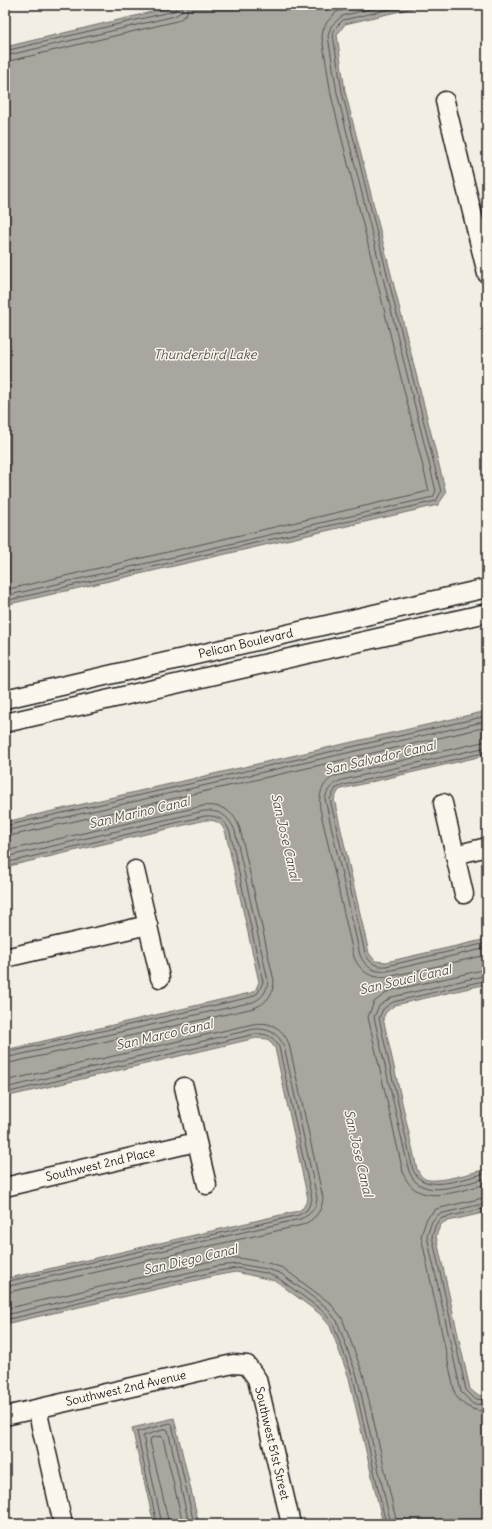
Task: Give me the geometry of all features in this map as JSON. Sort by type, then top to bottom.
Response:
[{"type":"street","points":[[445,101],[487,274]]},
{"type":"street","name":"Pelican Boulevard","points":[[5,699],[487,588]]},
{"type":"street","name":"Pelican Boulevard","points":[[5,724],[487,613]]},
{"type":"street","points":[[227,648],[233,672]]},
{"type":"street","points":[[443,803],[464,894]]},
{"type":"street","points":[[455,855],[487,847]]},
{"type":"street","points":[[135,870],[160,978]]},
{"type":"street","points":[[5,958],[148,925]]},
{"type":"street","points":[[184,1087],[206,1185]]},
{"type":"street","name":"Southwest 2nd Place","points":[[5,1186],[196,1142]]},
{"type":"street","name":"Southwest 2nd Avenue","points":[[5,1416],[233,1364],[247,1365]]},
{"type":"street","name":"Southwest 51st Street","points":[[247,1365],[257,1379],[291,1524]]},
{"type":"street","points":[[37,1409],[63,1524]]},
{"type":"water","name":"Thunderbird Lake","points":[[181,5],[426,5],[345,24],[337,35],[345,91],[446,493],[438,505],[5,605],[5,47]]},
{"type":"water","points":[[487,711],[487,755],[345,788],[339,790],[334,799],[369,953],[375,961],[386,962],[487,939],[487,984],[395,1005],[386,1012],[383,1018],[417,1169],[420,1175],[425,1179],[438,1180],[487,1169],[487,1212],[444,1222],[440,1226],[436,1236],[470,1389],[477,1395],[487,1396],[487,1524],[383,1524],[349,1378],[330,1326],[320,1314],[276,1281],[236,1272],[5,1324],[5,1279],[298,1211],[303,1208],[308,1199],[275,1048],[268,1039],[256,1038],[5,1097],[5,1050],[250,993],[255,991],[259,982],[226,834],[223,827],[219,823],[206,820],[5,867],[5,822]]},
{"type":"water","points":[[174,1418],[199,1524],[154,1524],[132,1428]]},
{"type":"water label","name":"San Salvador Canal","points":[[380,757]]},
{"type":"water label","name":"San Marino Canal","points":[[139,812]]},
{"type":"water label","name":"San Jose Canal","points":[[286,837]]},
{"type":"water label","name":"San Souci Canal","points":[[405,979]]},
{"type":"water label","name":"San Marco Canal","points":[[164,1034]]},
{"type":"water label","name":"San Jose Canal","points":[[359,1153]]},
{"type":"water label","name":"San Diego Canal","points":[[190,1259]]}]
